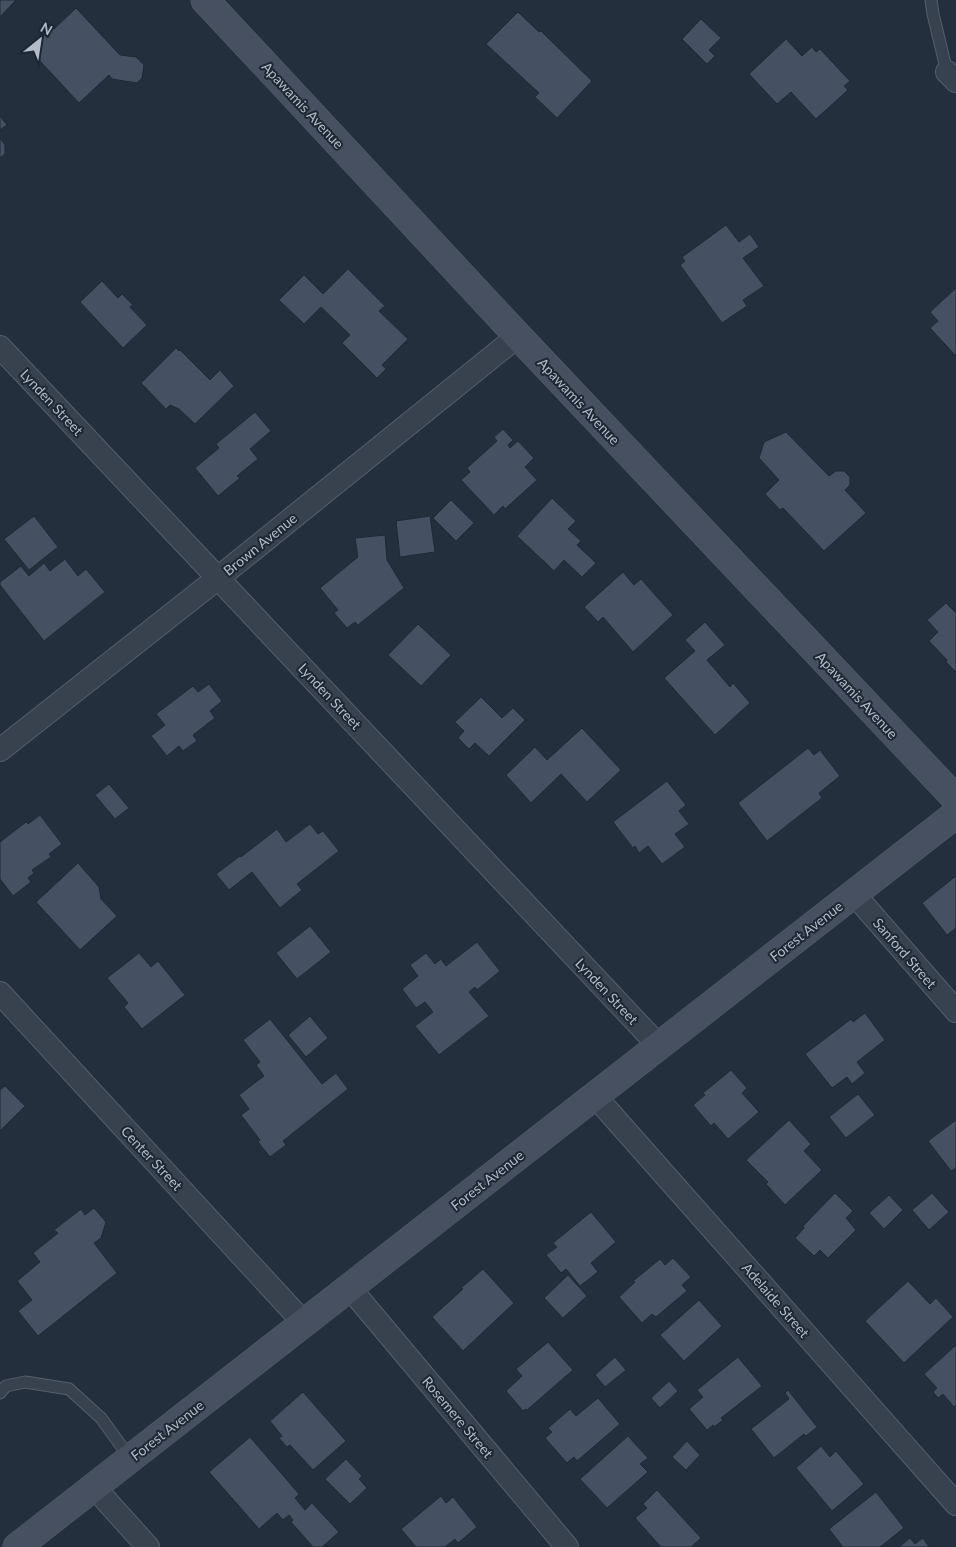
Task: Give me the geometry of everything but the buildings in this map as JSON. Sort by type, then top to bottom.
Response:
[{"type":"street","name":"Apawamis Avenue","points":[[205,0],[518,336],[956,800]]},
{"type":"street","name":"Brown Avenue","points":[[0,750],[218,578],[518,336]]},
{"type":"street","name":"Lynden Street","points":[[0,347],[659,1046]]},
{"type":"street","name":"Forest Avenue","points":[[18,1547],[956,814]]},
{"type":"street","name":"Sanford Street","points":[[854,894],[956,1011]]},
{"type":"street","name":"Center Street","points":[[0,992],[304,1323]]},
{"type":"street","name":"Adelaide Street","points":[[595,1096],[956,1504]]},
{"type":"street","name":"Rosemere Street","points":[[350,1287],[568,1547]]},
{"type":"street","points":[[94,1487],[148,1547]]},
{"type":"lane","points":[[931,0],[933,14],[951,76]]},
{"type":"lane","points":[[0,1393],[6,1386],[25,1382],[68,1389],[101,1418],[130,1458]]}]
